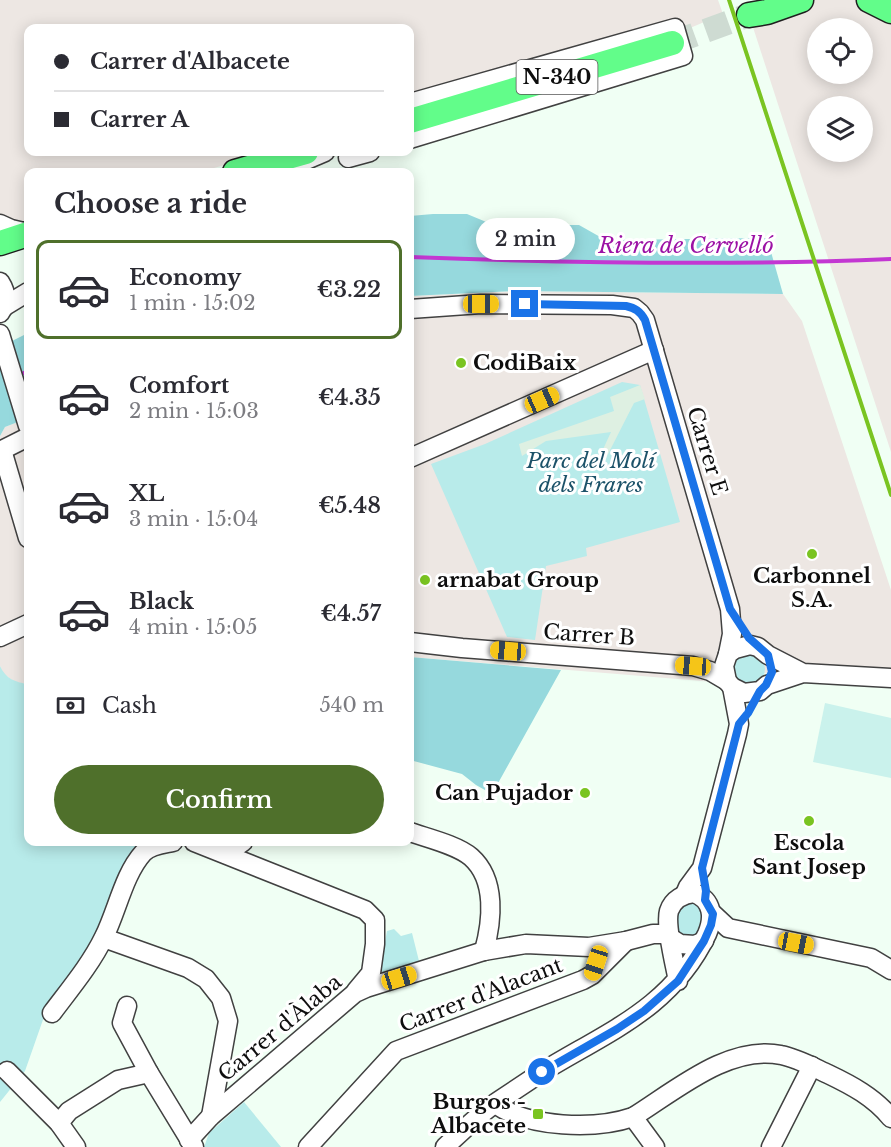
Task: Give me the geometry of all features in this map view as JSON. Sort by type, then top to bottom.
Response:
[{"type":"main road","points":[[773,0],[749,15],[767,12],[802,0]]},
{"type":"main road","points":[[869,0],[891,11]]},
{"type":"main road","name":"N-340","points":[[414,120],[672,44]]},
{"type":"main road","points":[[249,168],[292,156]]},
{"type":"main road","points":[[0,243],[24,235]]},
{"type":"street","points":[[414,101],[675,28],[684,56],[414,138]]},
{"type":"street","points":[[288,168],[316,156]]},
{"type":"street","points":[[348,159],[357,156]]},
{"type":"street","points":[[0,224],[24,233]]},
{"type":"street","points":[[0,282],[6,297],[2,309]]},
{"type":"street","points":[[2,309],[24,295]]},
{"type":"street","name":"Carrer E","points":[[414,309],[481,304],[612,305],[634,308],[640,313],[645,320],[730,609],[732,634],[728,654]]},
{"type":"street","points":[[0,334],[24,412]]},
{"type":"street","points":[[414,456],[654,350]]},
{"type":"street","points":[[24,439],[1,450],[24,525]]},
{"type":"street","name":"Carrer E","points":[[730,609],[744,632],[763,651]]},
{"type":"street","points":[[0,637],[24,626]]},
{"type":"street","name":"Carrer B","points":[[414,642],[693,666],[710,671],[729,684]]},
{"type":"street","points":[[739,724],[724,666],[728,654],[743,646],[763,651],[803,673]]},
{"type":"street","points":[[685,894],[702,868],[739,724],[772,672],[763,651]]},
{"type":"street","name":"Carrer B","points":[[693,666],[728,654]]},
{"type":"street","points":[[729,684],[744,693],[803,673],[891,678]]},
{"type":"street","points":[[414,833],[471,857],[483,874],[490,898],[491,916],[484,951]]},
{"type":"street","points":[[52,1013],[104,938],[135,864],[143,852],[156,846]]},
{"type":"street","points":[[205,846],[365,910],[375,920],[375,978]]},
{"type":"street","points":[[226,854],[237,846]]},
{"type":"street","points":[[445,1147],[495,1104],[542,1072],[644,1011],[678,981],[711,925],[702,868]]},
{"type":"street","points":[[626,941],[669,911],[679,897],[685,894],[694,893],[728,928]]},
{"type":"street","points":[[669,911],[665,941],[678,981]]},
{"type":"street","points":[[626,941],[665,941],[695,945],[728,928],[871,958],[891,958]]},
{"type":"street","points":[[104,938],[188,968],[206,979],[221,998],[228,1021],[212,1116]]},
{"type":"street","name":"Carrer d'Àlaba","points":[[192,1143],[212,1116],[354,993],[375,978],[484,951],[526,944],[589,947],[600,951],[626,941]]},
{"type":"street","name":"Carrer d'Alacant","points":[[308,1147],[396,1051],[592,975],[626,941]]},
{"type":"street","points":[[589,947],[596,963],[592,975]]},
{"type":"street","points":[[871,958],[891,970]]},
{"type":"street","points":[[127,1006],[122,1023],[149,1073],[192,1143]]},
{"type":"street","points":[[495,1104],[520,1116],[559,1123],[604,1124],[633,1117],[714,1066],[756,1054],[782,1055],[812,1066],[857,1088],[891,1118]]},
{"type":"street","points":[[771,1147],[812,1066]]},
{"type":"street","points":[[7,1071],[59,1123],[76,1147]]},
{"type":"street","points":[[59,1123],[69,1111],[118,1080],[149,1073]]},
{"type":"street","points":[[633,1117],[655,1147]]},
{"type":"shaded area","points":[[0,0],[718,0],[723,14],[669,37],[414,109],[414,24],[24,24],[24,156],[256,156],[214,168],[24,168],[24,225],[0,233]]},
{"type":"shaded area","points":[[806,0],[869,0],[891,11],[891,452],[749,15]]},
{"type":"shaded area","points":[[467,214],[508,231],[525,232],[564,225],[579,225],[602,238],[616,240],[767,238],[783,294],[515,291],[414,296],[414,216]]},
{"type":"shaded area","points":[[515,291],[783,294],[802,321],[891,590],[891,671],[806,666],[714,682],[414,657],[414,296]]},
{"type":"shaded area","points":[[24,335],[24,420],[5,427],[0,436],[0,347]]},
{"type":"shaded area","points":[[640,385],[645,399],[634,403],[605,460],[599,458],[611,432],[546,441],[522,456],[519,444],[614,411],[610,397]]},
{"type":"shaded area","points":[[24,420],[24,683],[14,682],[3,673],[0,666],[0,436],[5,427]]},
{"type":"shaded area","points":[[414,657],[561,670],[492,794],[462,774],[414,761]]},
{"type":"shaded area","points":[[825,703],[891,718],[891,778],[813,762]]},
{"type":"green space","name":"Parc del Molí dels Frares","points":[[622,382],[640,385],[680,522],[586,548],[587,556],[546,566],[535,640],[507,637],[431,464],[485,444]]},
{"type":"green space","points":[[749,653],[760,658],[765,669],[760,680],[749,685],[738,680],[733,669],[738,658]]},
{"type":"green space","points":[[0,666],[11,679],[24,683],[24,846],[145,846],[102,933],[45,1014],[25,1071],[0,1102]]},
{"type":"green space","points":[[695,900],[704,915],[698,935],[692,939],[680,937],[676,918],[680,906]]},
{"type":"green space","points":[[394,929],[401,936],[412,933],[419,961],[413,967],[383,974],[380,968],[387,931]]},
{"type":"green space","points":[[244,1102],[281,1147],[204,1147],[209,1133]]},
{"type":"waterway","name":"Riera de Cervelló","points":[[414,257],[650,263],[891,259]]},
{"type":"waterway","name":"Riera de Cervelló","points":[[17,376],[24,373]]},
{"type":"tunnel","points":[[672,43],[749,15]]},
{"type":"railway","points":[[729,0],[891,495]]},
{"type":"place","name":"CodiBaix","points":[[461,363]]},
{"type":"place","name":"Carbonnel S.A.","points":[[812,554]]},
{"type":"place","name":"arnabat Group","points":[[425,580]]},
{"type":"place","name":"Can Pujador","points":[[585,793]]},
{"type":"place","name":"Escola Sant Josep","points":[[809,821]]},
{"type":"place","name":"Burgos - Albacete","points":[[538,1114]]},
{"type":"route","points":[[525,304],[626,306],[634,308],[645,320],[730,609],[749,638],[768,655],[772,672],[770,680],[760,691],[739,724],[702,868],[706,891],[705,900],[713,914],[704,941],[678,981],[644,1011],[542,1072]]}]
